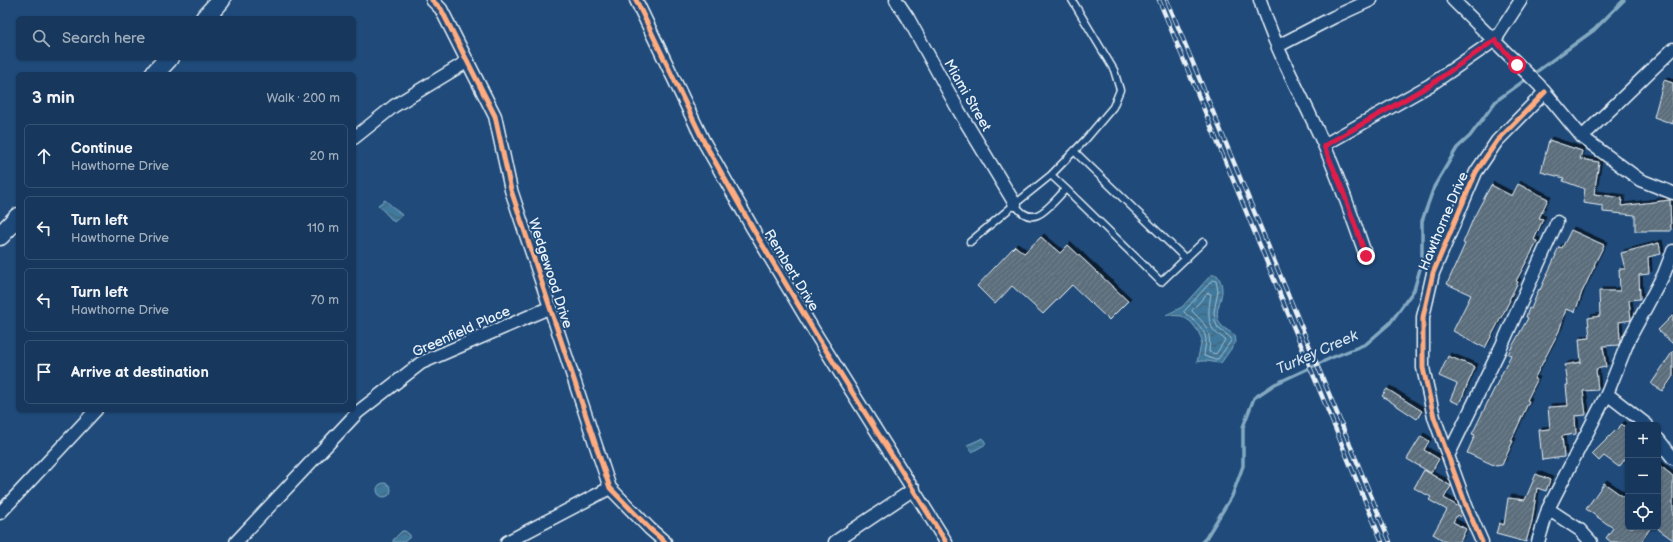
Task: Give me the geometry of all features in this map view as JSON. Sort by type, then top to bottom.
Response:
[{"type":"street","points":[[207,16],[221,0]]},
{"type":"street","name":"Wedgewood Drive","points":[[432,0],[440,9],[495,116],[512,190],[610,488],[650,529],[665,542]]},
{"type":"street","name":"Rembert Drive","points":[[636,0],[704,142],[753,229],[817,336],[946,542]]},
{"type":"street","name":"Miami Street","points":[[896,0],[908,18],[958,111],[1015,204]]},
{"type":"street","points":[[1260,0],[1278,46],[1343,191],[1366,256]]},
{"type":"street","points":[[1278,46],[1371,0]]},
{"type":"street","points":[[1453,0],[1495,40],[1517,65],[1542,88],[1582,137],[1640,180],[1673,193]]},
{"type":"street","points":[[1324,146],[1430,85],[1495,40],[1521,0]]},
{"type":"street","points":[[1582,137],[1672,50]]},
{"type":"street","points":[[156,72],[167,60]]},
{"type":"street","points":[[356,136],[394,106],[468,61]]},
{"type":"street","name":"Hawthorne Drive","points":[[1482,542],[1467,508],[1434,417],[1423,368],[1423,317],[1433,273],[1476,172],[1497,141],[1542,88]]},
{"type":"street","points":[[0,236],[16,219]]},
{"type":"street","points":[[1448,456],[1502,345],[1558,222]]},
{"type":"street","points":[[1538,542],[1548,509],[1607,394],[1629,338],[1669,277],[1673,251]]},
{"type":"street","name":"Greenfield Place","points":[[236,542],[358,412],[421,363],[551,308]]},
{"type":"street","points":[[1607,394],[1643,422]]},
{"type":"street","points":[[0,512],[94,412]]},
{"type":"street","points":[[1661,443],[1673,458]]},
{"type":"street","points":[[507,542],[610,488]]},
{"type":"street","points":[[836,542],[914,489]]},
{"type":"street","points":[[1548,509],[1580,530],[1591,542]]},
{"type":"lane","points":[[970,242],[1051,175],[1113,107],[1120,90],[1114,70],[1072,0]]},
{"type":"lane","points":[[1074,151],[1186,259]]},
{"type":"lane","points":[[1051,175],[1161,282],[1203,242]]},
{"type":"lane","points":[[1015,204],[1021,213],[1029,216],[1041,214],[1066,189]]},
{"type":"water","points":[[385,200],[402,215],[394,222],[378,205]]},
{"type":"water","points":[[1211,275],[1217,275],[1222,285],[1222,293],[1217,312],[1219,322],[1222,326],[1235,335],[1236,342],[1221,363],[1206,361],[1197,362],[1202,340],[1198,331],[1191,322],[1182,316],[1166,315],[1182,307]]},
{"type":"water","points":[[983,438],[986,444],[972,452],[967,445]]},
{"type":"water","points":[[384,483],[389,485],[391,490],[389,495],[384,497],[379,495],[377,490],[379,485]]},
{"type":"water","points":[[402,531],[405,531],[410,535],[410,537],[404,542],[393,542],[393,540]]},
{"type":"building","points":[[1664,80],[1673,83],[1673,124],[1654,117]]},
{"type":"building","points":[[1549,140],[1582,151],[1580,159],[1599,162],[1594,194],[1622,198],[1621,206],[1670,200],[1671,231],[1635,231],[1635,215],[1603,212],[1603,206],[1583,203],[1585,189],[1563,181],[1564,178],[1541,172]]},
{"type":"building","points":[[1518,184],[1548,199],[1539,218],[1543,219],[1534,240],[1537,241],[1535,246],[1516,281],[1518,282],[1510,300],[1485,348],[1453,331],[1471,295],[1447,284],[1465,244],[1463,243],[1474,217],[1491,185],[1512,196]]},
{"type":"building","points":[[1571,230],[1604,245],[1582,292],[1575,312],[1566,309],[1559,331],[1534,379],[1537,380],[1527,400],[1529,401],[1511,441],[1513,441],[1502,465],[1496,466],[1467,453],[1475,435],[1472,434],[1511,355],[1508,354],[1528,318],[1526,317],[1529,308],[1531,309],[1559,247],[1562,248]]},
{"type":"building","points":[[1041,237],[1060,253],[1068,245],[1128,301],[1109,320],[1072,285],[1043,314],[1012,286],[995,304],[977,286],[1015,246],[1024,253]]},
{"type":"building","points":[[1659,243],[1661,254],[1648,257],[1649,274],[1639,275],[1640,299],[1629,300],[1631,320],[1619,322],[1619,345],[1603,346],[1606,367],[1596,369],[1598,390],[1583,391],[1586,415],[1575,416],[1576,434],[1562,436],[1564,457],[1542,460],[1539,430],[1550,429],[1548,407],[1568,406],[1566,385],[1568,385],[1565,365],[1581,362],[1579,339],[1590,338],[1588,318],[1600,316],[1599,291],[1620,291],[1619,269],[1625,269],[1621,253]]},
{"type":"building","points":[[1673,315],[1673,344],[1658,330]]},
{"type":"building","points":[[1673,351],[1673,376],[1663,391],[1651,384]]},
{"type":"building","points":[[1448,356],[1475,367],[1459,404],[1450,400],[1457,384],[1439,376]]},
{"type":"building","points":[[1387,389],[1422,411],[1417,419],[1382,396]]},
{"type":"building","points":[[1622,424],[1625,427],[1625,459],[1619,467],[1604,456],[1599,461],[1592,454]]},
{"type":"building","points":[[1421,436],[1429,441],[1424,450],[1439,459],[1431,473],[1407,459]]},
{"type":"building","points":[[1661,466],[1673,476],[1673,540],[1659,530],[1661,530]]},
{"type":"building","points":[[1424,470],[1451,486],[1444,498],[1459,507],[1462,514],[1460,517],[1457,515],[1453,522],[1466,529],[1460,542],[1446,542],[1433,534],[1447,510],[1429,500],[1431,497],[1414,488]]},
{"type":"building","points":[[1536,474],[1550,480],[1546,491],[1537,488],[1532,521],[1526,542],[1496,534],[1499,523],[1504,525],[1508,498],[1525,500]]},
{"type":"building","points":[[1604,483],[1625,498],[1625,530],[1649,530],[1641,542],[1611,542],[1606,538],[1613,528],[1586,509]]},
{"type":"waterway","name":"Turkey Creek","points":[[1202,542],[1232,496],[1243,466],[1243,427],[1254,398],[1275,384],[1331,358],[1366,344],[1390,323],[1414,290],[1422,262],[1422,221],[1434,187],[1457,148],[1470,136],[1496,101],[1594,30],[1624,0]]},
{"type":"railway","points":[[1159,0],[1382,542]]},
{"type":"railway","points":[[1167,0],[1390,542]]},
{"type":"cycle path","points":[[432,0],[441,9],[495,116],[511,190],[610,488],[650,529],[665,542]]},
{"type":"cycle path","points":[[636,0],[704,142],[753,229],[817,336],[946,542]]},
{"type":"cycle path","points":[[1482,542],[1467,508],[1434,417],[1423,368],[1423,317],[1433,273],[1476,172],[1497,141],[1545,92]]},
{"type":"route","points":[[1366,256],[1343,191],[1324,146],[1430,85],[1495,40],[1517,65]]}]
